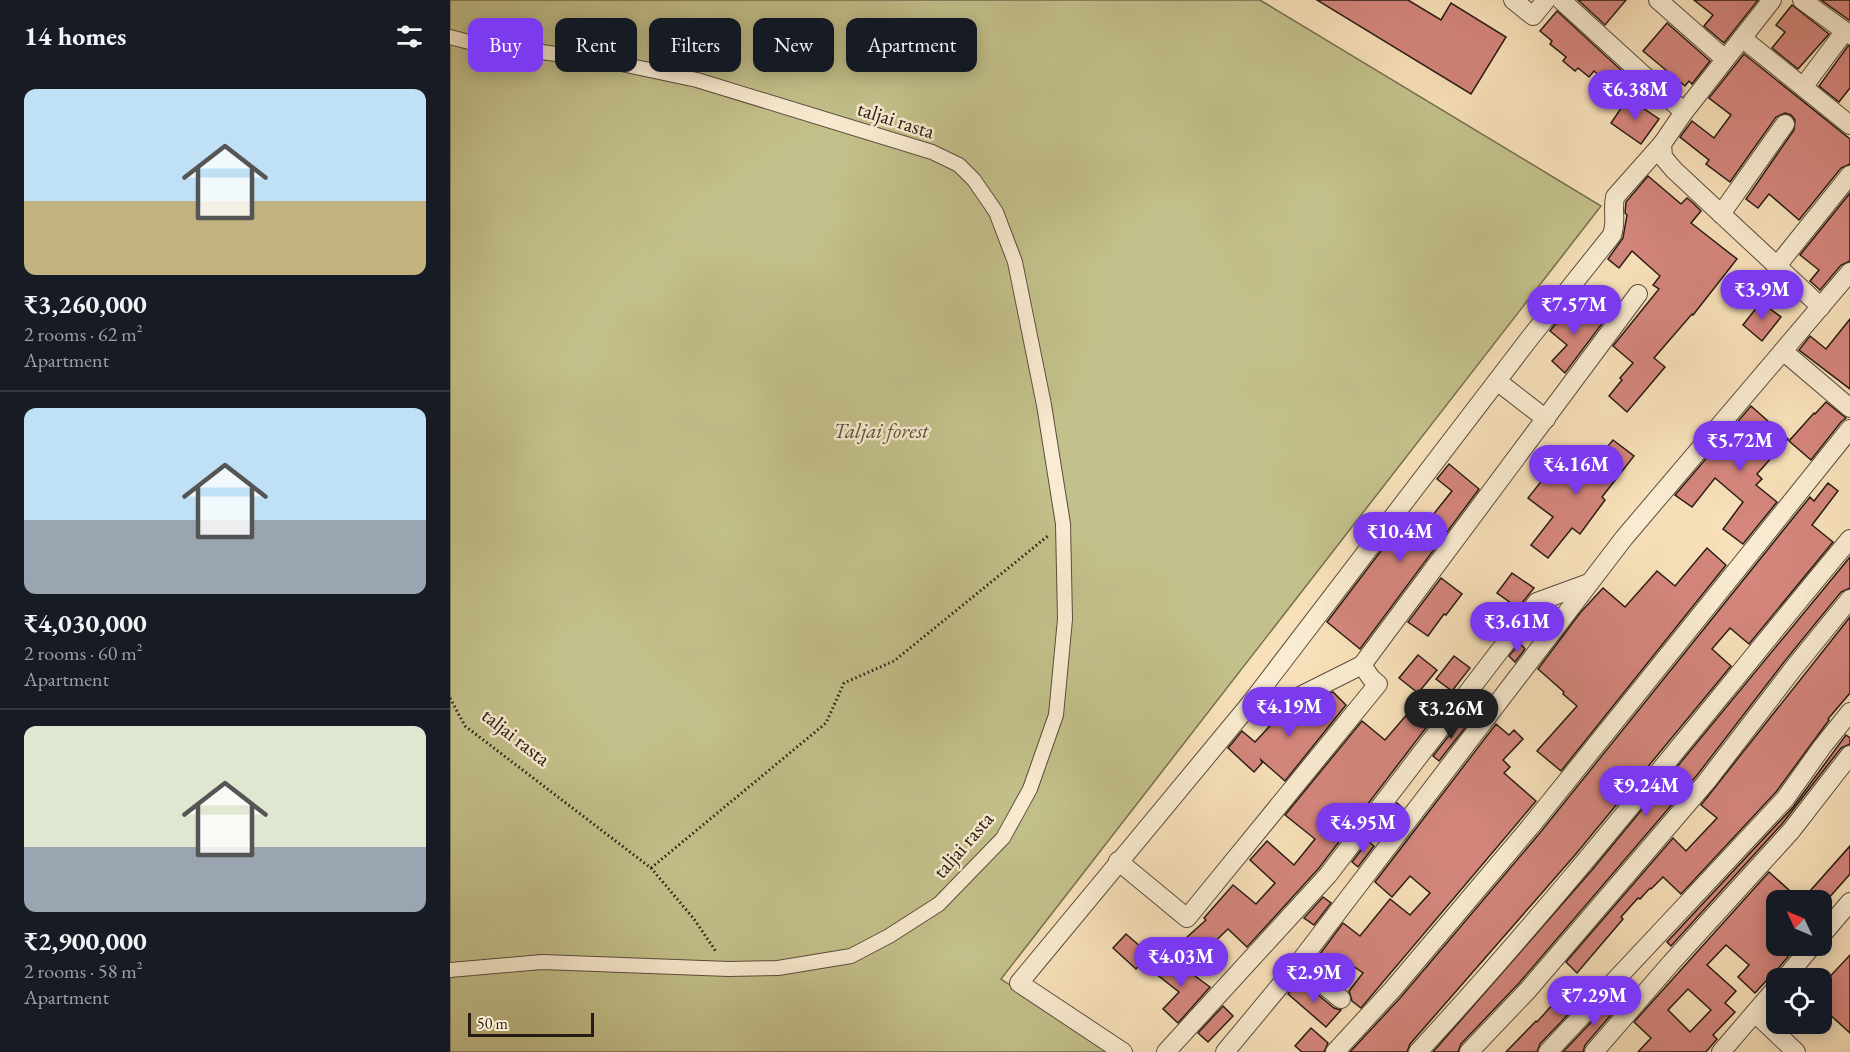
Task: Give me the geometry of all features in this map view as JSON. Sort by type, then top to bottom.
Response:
[{"type":"street","points":[[1513,0],[1533,16],[1546,0]]},
{"type":"street","points":[[1561,0],[1684,112]]},
{"type":"street","points":[[1658,0],[1725,59]]},
{"type":"street","points":[[1123,1052],[1019,983],[1250,704],[1497,381],[1612,235],[1615,226],[1613,206],[1615,197],[1662,144],[1684,112],[1772,0]]},
{"type":"street","points":[[1802,0],[1847,33],[1803,87]]},
{"type":"street","name":"taljai rasta","points":[[450,37],[469,42],[607,61],[697,80],[932,152],[959,165],[975,180],[996,212],[1015,262],[1044,405],[1063,524],[1065,619],[1056,715],[1029,789],[1003,838],[939,904],[889,936],[851,956],[778,968],[729,969],[542,962],[450,970]]},
{"type":"street","points":[[1742,38],[1850,125]]},
{"type":"street","points":[[1721,214],[1785,124]]},
{"type":"street","points":[[1662,144],[1663,157],[1674,170],[1821,307]]},
{"type":"street","points":[[1776,267],[1850,175]]},
{"type":"street","points":[[1226,1052],[1298,964],[1624,538],[1850,272]]},
{"type":"street","points":[[1250,704],[1273,707],[1282,705],[1362,665],[1638,294]]},
{"type":"street","points":[[1783,351],[1850,408]]},
{"type":"street","points":[[1497,381],[1546,419]]},
{"type":"street","points":[[1335,1052],[1393,989],[1530,827],[1850,429]]},
{"type":"street","points":[[1418,1052],[1466,1000],[1670,761],[1770,634],[1850,539]]},
{"type":"street","points":[[1166,1052],[1328,875],[1537,602],[1589,583]]},
{"type":"street","points":[[1469,1052],[1528,990],[1707,781],[1850,599]]},
{"type":"street","points":[[1118,861],[1187,918],[1378,684],[1362,665]]},
{"type":"street","points":[[1548,1052],[1785,799],[1850,712]]},
{"type":"street","points":[[1594,1052],[1791,831],[1850,754]]},
{"type":"street","points":[[1832,923],[1850,902]]},
{"type":"street","points":[[1793,968],[1804,956]]},
{"type":"street","points":[[1298,964],[1341,999]]},
{"type":"street","points":[[1721,1052],[1766,1000]]},
{"type":"street","points":[[1755,1013],[1796,1052]]},
{"type":"path","points":[[651,868],[826,723],[844,683],[894,661],[1063,524]]},
{"type":"path","name":"taljai rasta","points":[[450,698],[465,726],[651,868],[694,919],[729,969]]},
{"type":"green space","name":"Taljai forest","points":[[450,0],[1260,0],[1601,206],[1001,979],[1111,1052],[450,1052]]},
{"type":"building","points":[[1317,0],[1408,0],[1441,20],[1451,3],[1506,37],[1471,94]]},
{"type":"building","points":[[1578,0],[1626,0],[1605,25]]},
{"type":"building","points":[[1694,0],[1758,0],[1724,43],[1704,26],[1713,15]]},
{"type":"building","points":[[1821,0],[1850,0],[1850,19],[1849,20]]},
{"type":"building","points":[[1792,5],[1829,34],[1798,69],[1772,48],[1785,32],[1776,25]]},
{"type":"building","points":[[1557,11],[1621,70],[1609,84],[1594,71],[1589,77],[1578,68],[1575,71],[1563,61],[1566,57],[1550,44],[1552,41],[1540,31]]},
{"type":"building","points":[[1667,23],[1710,61],[1692,84],[1689,81],[1685,86],[1643,51]]},
{"type":"building","points":[[1850,46],[1850,88],[1839,102],[1819,86]]},
{"type":"building","points":[[1744,54],[1850,139],[1850,164],[1841,168],[1799,220],[1769,194],[1758,208],[1746,199],[1794,130],[1795,120],[1791,115],[1785,113],[1776,117],[1730,182],[1706,164],[1709,160],[1680,137],[1692,121],[1714,138],[1731,115],[1709,98]]},
{"type":"building","points":[[1628,98],[1659,119],[1641,144],[1611,123]]},
{"type":"building","points":[[1648,176],[1681,204],[1687,198],[1693,203],[1701,211],[1691,223],[1737,259],[1693,315],[1654,358],[1665,367],[1627,412],[1609,396],[1633,363],[1613,346],[1659,289],[1653,285],[1660,276],[1632,251],[1619,268],[1608,259],[1623,238],[1627,215],[1625,213],[1626,202]]},
{"type":"building","points":[[1850,193],[1850,261],[1841,265],[1820,290],[1810,281],[1819,270],[1800,255]]},
{"type":"building","points":[[1761,302],[1781,317],[1762,341],[1743,325]]},
{"type":"building","points":[[1568,308],[1583,321],[1591,311],[1604,321],[1565,373],[1552,361],[1567,345],[1550,331]]},
{"type":"building","points":[[1850,319],[1850,389],[1799,350],[1810,336],[1826,349]]},
{"type":"building","points":[[1826,402],[1846,418],[1811,460],[1789,441]]},
{"type":"building","points":[[1751,406],[1788,439],[1757,474],[1762,479],[1756,485],[1777,502],[1743,544],[1723,529],[1743,502],[1715,478],[1692,507],[1675,495]]},
{"type":"building","points":[[1613,440],[1634,456],[1602,497],[1605,500],[1580,534],[1572,528],[1548,558],[1531,545],[1553,517],[1528,498],[1559,459],[1582,478]]},
{"type":"building","points":[[1449,464],[1479,489],[1360,649],[1327,622],[1409,514],[1424,526],[1452,491],[1437,479]]},
{"type":"building","points":[[1828,483],[1838,491],[1812,525],[1833,542],[1749,644],[1730,628],[1712,649],[1731,666],[1575,855],[1410,1044],[1407,1052],[1350,1052],[1401,997],[1539,834],[1810,497],[1814,501]]},
{"type":"building","points":[[1707,548],[1726,565],[1561,771],[1537,751],[1577,706],[1538,669],[1580,613],[1603,588],[1625,607],[1657,571],[1675,586]]},
{"type":"building","points":[[1850,557],[1850,588],[1841,592],[1698,774],[1520,982],[1461,1044],[1458,1052],[1433,1052],[1592,870]]},
{"type":"building","points":[[1512,573],[1534,588],[1518,608],[1497,593]]},
{"type":"building","points":[[1441,578],[1462,594],[1428,636],[1408,622]]},
{"type":"building","points":[[1850,617],[1850,693],[1828,719],[1776,792],[1681,894],[1663,877],[1640,899],[1638,898],[1577,973],[1566,962],[1673,838],[1686,851],[1717,818],[1701,805]]},
{"type":"building","points":[[1520,643],[1525,649],[1515,662],[1509,656]]},
{"type":"building","points":[[1418,655],[1437,670],[1418,693],[1399,678]]},
{"type":"building","points":[[1454,656],[1470,668],[1452,691],[1436,679]]},
{"type":"building","points":[[1333,692],[1346,705],[1285,781],[1261,760],[1262,763],[1254,772],[1228,748],[1242,731],[1255,742],[1278,717],[1284,716],[1291,723],[1308,704],[1313,702],[1315,704],[1320,698]]},
{"type":"building","points":[[1415,705],[1432,720],[1319,868],[1247,947],[1228,929],[1202,954],[1186,938],[1206,920],[1204,918],[1233,885],[1256,904],[1275,883],[1250,860],[1267,841],[1294,865],[1315,839],[1285,815],[1362,721],[1385,740]]},
{"type":"building","points":[[1462,719],[1468,724],[1439,761],[1433,756]]},
{"type":"building","points":[[1496,724],[1509,735],[1514,730],[1523,739],[1503,760],[1510,767],[1504,773],[1536,801],[1361,1008],[1352,1001],[1349,991],[1363,973],[1340,957],[1328,974],[1314,962],[1343,923],[1360,936],[1390,899],[1410,915],[1430,893],[1410,876],[1392,897],[1375,882]]},
{"type":"building","points":[[1846,735],[1850,738],[1850,744],[1841,748],[1782,824],[1671,946],[1667,942],[1793,807]]},
{"type":"building","points":[[1397,803],[1403,808],[1392,823],[1386,818]]},
{"type":"building","points":[[1368,841],[1374,846],[1358,867],[1352,862]]},
{"type":"building","points":[[1850,846],[1850,874],[1832,894],[1832,890],[1811,890]]},
{"type":"building","points":[[1769,872],[1789,890],[1766,890],[1766,956],[1789,956],[1779,968],[1766,968],[1766,981],[1755,993],[1738,977],[1749,965],[1726,945],[1707,965],[1736,991],[1725,1003],[1735,1012],[1713,1035],[1717,1039],[1706,1052],[1638,1052],[1651,1038],[1634,1022]],"holes":[[[1688,989],[1711,1010],[1690,1032],[1668,1010]]]},
{"type":"building","points":[[1323,897],[1331,903],[1314,925],[1304,918]]},
{"type":"building","points":[[1126,934],[1149,954],[1136,969],[1113,948]]},
{"type":"building","points":[[1850,955],[1850,1033],[1832,1017],[1832,974]]},
{"type":"building","points":[[1168,956],[1210,987],[1178,1023],[1163,1009],[1179,992],[1155,973]]},
{"type":"building","points":[[1300,980],[1334,1008],[1341,1010],[1326,1027],[1288,994]]},
{"type":"building","points":[[1570,985],[1584,998],[1540,1044],[1537,1052],[1506,1052],[1537,1022]]},
{"type":"building","points":[[1617,995],[1623,1001],[1585,1045],[1583,1052],[1563,1052]]},
{"type":"building","points":[[1223,1006],[1233,1016],[1208,1042],[1198,1033]]},
{"type":"building","points":[[1311,1028],[1328,1043],[1324,1052],[1302,1052],[1295,1046]]}]
